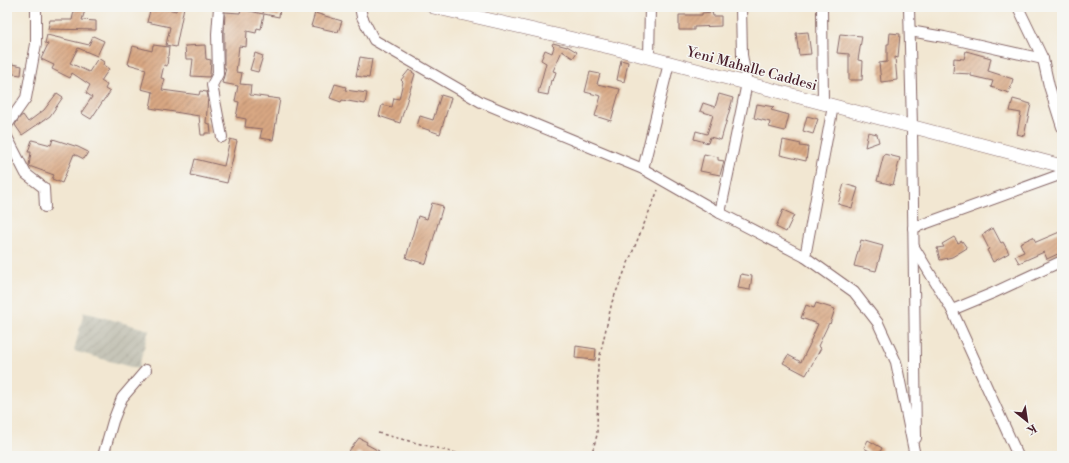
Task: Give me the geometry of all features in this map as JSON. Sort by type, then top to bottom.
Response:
[{"type":"street","points":[[7,125],[26,98],[36,44],[36,7]]},
{"type":"street","points":[[219,7],[217,34],[218,74],[212,85],[222,137]]},
{"type":"street","points":[[360,7],[362,17],[374,40],[481,102],[642,169],[720,213],[805,257],[854,292],[878,323],[896,362],[916,456]]},
{"type":"street","name":"Yeni Mahalle Caddesi","points":[[433,7],[669,63],[1062,166]]},
{"type":"street","points":[[649,58],[650,7]]},
{"type":"street","points":[[720,213],[747,84],[742,54],[742,7]]},
{"type":"street","points":[[805,257],[828,105],[822,7]]},
{"type":"street","points":[[909,7],[914,228],[916,456]]},
{"type":"street","points":[[1018,7],[1043,59],[1049,86],[1062,127]]},
{"type":"street","points":[[910,31],[1043,59]]},
{"type":"street","points":[[642,169],[669,63]]},
{"type":"street","points":[[7,137],[26,174],[44,188],[45,207]]},
{"type":"street","points":[[914,228],[1062,174]]},
{"type":"street","points":[[914,246],[952,310],[1018,456]]},
{"type":"street","points":[[952,310],[993,293],[1062,260]]},
{"type":"street","points":[[103,456],[113,421],[122,398],[146,370]]},
{"type":"path","points":[[591,456],[597,435],[598,364],[612,302],[662,180]]},
{"type":"path","points":[[378,433],[467,456]]},
{"type":"shaded area","points":[[84,312],[149,330],[138,369],[74,351]]},
{"type":"building","points":[[75,7],[86,7],[82,20],[96,21],[96,30],[48,29],[50,20],[72,20]]},
{"type":"building","points":[[151,7],[160,7],[176,11],[177,7],[184,7],[176,47],[166,45],[170,27],[147,22]]},
{"type":"building","points":[[264,7],[280,7],[279,17],[264,14],[261,29],[257,28],[256,33],[247,31],[246,47],[239,46],[236,72],[242,73],[240,84],[251,85],[250,95],[280,99],[273,140],[260,138],[262,129],[245,127],[246,119],[236,117],[239,102],[235,101],[238,86],[222,83],[226,68],[224,68],[225,12],[240,13],[241,9],[263,14]]},
{"type":"building","points":[[712,12],[713,16],[721,16],[721,26],[694,27],[694,30],[679,30],[679,15],[702,15],[702,13]]},
{"type":"building","points":[[315,13],[342,21],[338,32],[311,26]]},
{"type":"building","points":[[808,32],[811,54],[799,55],[796,33]]},
{"type":"building","points":[[890,33],[900,34],[898,58],[895,57],[897,80],[881,82],[879,63],[887,62],[887,44],[889,44]]},
{"type":"building","points":[[840,34],[862,36],[858,60],[863,61],[862,80],[849,80],[849,54],[837,53]]},
{"type":"building","points":[[47,35],[89,45],[93,36],[104,41],[97,56],[78,48],[70,63],[89,72],[98,58],[104,62],[103,65],[109,69],[101,81],[107,85],[105,89],[110,92],[91,119],[81,113],[92,97],[86,93],[90,85],[72,73],[70,78],[52,69],[54,65],[41,59],[48,44],[45,43]]},
{"type":"building","points":[[553,43],[567,46],[577,52],[573,58],[562,51],[553,71],[556,72],[553,81],[551,80],[548,95],[538,93],[546,63],[541,60],[545,50],[552,53],[554,47],[552,45]]},
{"type":"building","points":[[153,45],[169,47],[167,66],[164,65],[161,78],[165,79],[162,90],[199,95],[200,91],[207,92],[206,123],[210,124],[211,133],[201,135],[199,116],[150,108],[153,92],[141,89],[146,69],[128,64],[133,46],[152,51]]},
{"type":"building","points":[[205,45],[206,59],[211,60],[210,75],[209,77],[191,76],[193,59],[186,59],[185,46]]},
{"type":"building","points":[[966,51],[991,58],[988,71],[1013,79],[1009,93],[991,87],[993,81],[971,76],[971,74],[953,73],[954,58],[964,59]]},
{"type":"building","points":[[255,53],[263,56],[258,72],[250,70]]},
{"type":"building","points":[[360,57],[372,59],[369,78],[356,76]]},
{"type":"building","points":[[621,60],[628,62],[624,82],[617,80]]},
{"type":"building","points":[[7,63],[22,66],[21,75],[7,73]]},
{"type":"building","points":[[409,70],[415,74],[400,123],[379,116],[382,105],[392,107],[394,98],[399,99],[403,82],[401,80]]},
{"type":"building","points":[[590,72],[600,74],[597,84],[620,89],[611,121],[595,116],[601,96],[585,92]]},
{"type":"building","points":[[335,84],[346,87],[345,90],[367,93],[365,104],[342,100],[341,102],[330,98]]},
{"type":"building","points":[[57,93],[63,97],[50,116],[22,135],[15,125],[20,117],[23,115],[28,122],[44,110]]},
{"type":"building","points":[[719,94],[733,98],[721,140],[710,137],[708,143],[694,139],[696,131],[707,134],[713,115],[700,111],[703,103],[715,107]]},
{"type":"building","points":[[441,95],[451,98],[440,134],[417,126],[420,116],[433,120]]},
{"type":"building","points":[[1013,99],[1031,104],[1024,136],[1017,134],[1021,113],[1010,111]]},
{"type":"building","points":[[757,104],[774,107],[771,110],[789,115],[785,131],[769,127],[770,122],[754,118]]},
{"type":"building","points":[[807,116],[818,119],[813,134],[803,131]]},
{"type":"building","points":[[868,132],[877,134],[879,142],[865,147]]},
{"type":"building","points":[[53,139],[78,147],[88,152],[84,159],[74,154],[62,183],[52,179],[54,175],[29,166],[31,152],[28,152],[32,140],[51,145]]},
{"type":"building","points":[[230,139],[237,141],[227,183],[191,175],[195,159],[224,166]]},
{"type":"building","points":[[783,140],[808,147],[806,161],[780,155]]},
{"type":"building","points":[[704,154],[718,157],[718,160],[724,161],[720,175],[700,171]]},
{"type":"building","points":[[884,154],[900,158],[893,185],[877,181]]},
{"type":"building","points":[[844,184],[858,188],[852,208],[838,204]]},
{"type":"building","points":[[432,203],[443,206],[426,264],[406,258],[418,216],[427,219]]},
{"type":"building","points":[[783,210],[794,215],[786,232],[776,227]]},
{"type":"building","points":[[993,228],[1001,243],[1003,242],[1009,253],[993,262],[987,250],[989,249],[982,235]]},
{"type":"building","points":[[1062,231],[1062,252],[1047,259],[1044,252],[1019,263],[1015,256],[1024,252],[1020,243],[1033,237],[1036,242]]},
{"type":"building","points":[[954,237],[958,243],[962,241],[967,248],[952,257],[940,260],[937,248],[944,247],[942,244]]},
{"type":"building","points":[[861,240],[883,246],[876,271],[854,266]]},
{"type":"building","points":[[741,274],[752,276],[750,290],[738,288]]},
{"type":"building","points":[[816,303],[835,309],[830,324],[829,323],[818,346],[821,348],[806,375],[783,363],[788,355],[801,362],[818,324],[801,318],[806,305],[814,308]]},
{"type":"building","points":[[576,346],[596,349],[595,360],[575,358]]},
{"type":"building","points":[[359,438],[367,442],[366,444],[379,451],[376,456],[364,456],[358,452],[354,456],[349,451]]},
{"type":"building","points":[[868,440],[882,448],[878,456],[864,448]]}]
